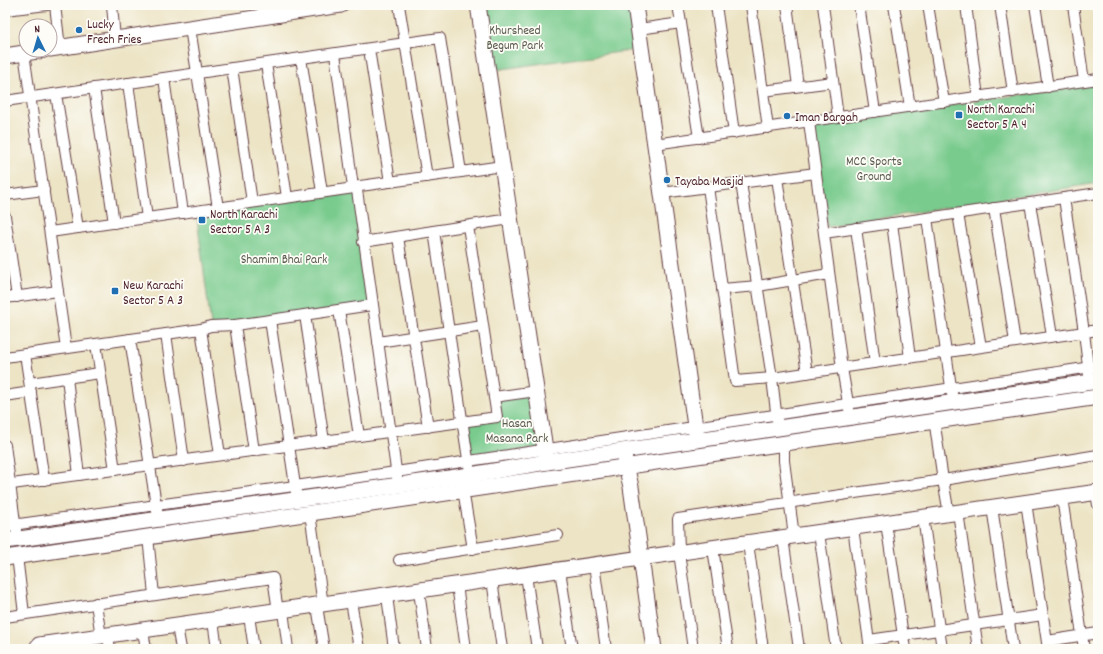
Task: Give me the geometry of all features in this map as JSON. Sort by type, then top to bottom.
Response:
[{"type":"street","points":[[5,10],[20,7],[47,5]]},
{"type":"street","points":[[55,5],[55,18]]},
{"type":"street","points":[[112,5],[115,39]]},
{"type":"street","points":[[399,5],[404,44],[427,177]]},
{"type":"street","points":[[478,5],[546,455]]},
{"type":"street","points":[[635,5],[696,433]]},
{"type":"street","points":[[678,5],[699,138]]},
{"type":"street","points":[[716,5],[734,132]]},
{"type":"street","points":[[751,5],[768,128]]},
{"type":"street","points":[[787,5],[798,86]]},
{"type":"street","points":[[823,5],[838,117]]},
{"type":"street","points":[[859,5],[875,112]]},
{"type":"street","points":[[894,5],[910,107]]},
{"type":"street","points":[[928,5],[944,102]]},
{"type":"street","points":[[966,5],[978,97]]},
{"type":"street","points":[[1000,5],[1012,92]]},
{"type":"street","points":[[1035,5],[1048,87]]},
{"type":"street","points":[[1073,5],[1084,81]]},
{"type":"street","points":[[58,48],[190,28],[263,11],[333,6]]},
{"type":"street","points":[[639,29],[681,23]]},
{"type":"street","points":[[190,28],[218,208]]},
{"type":"street","points":[[5,101],[440,38],[461,172]]},
{"type":"street","points":[[369,49],[390,182]]},
{"type":"street","points":[[5,56],[18,54]]},
{"type":"street","points":[[335,54],[354,187],[357,190],[372,305],[392,432],[397,478]]},
{"type":"street","points":[[25,58],[66,348]]},
{"type":"street","points":[[301,58],[322,192]]},
{"type":"street","points":[[266,64],[287,197]]},
{"type":"street","points":[[232,68],[252,202]]},
{"type":"street","points":[[164,78],[183,213]]},
{"type":"street","points":[[655,144],[1098,79]]},
{"type":"street","points":[[763,91],[833,82]]},
{"type":"street","points":[[128,83],[147,218]]},
{"type":"street","points":[[94,88],[114,223]]},
{"type":"street","points":[[56,94],[78,228]]},
{"type":"street","points":[[809,122],[849,410]]},
{"type":"street","points":[[50,232],[502,166]]},
{"type":"street","points":[[662,193],[816,173]]},
{"type":"street","points":[[777,178],[807,373]]},
{"type":"street","points":[[741,183],[772,378],[777,421]]},
{"type":"street","points":[[708,187],[735,381],[772,378],[1098,330]]},
{"type":"street","points":[[5,195],[44,190]]},
{"type":"street","points":[[824,233],[1098,194]]},
{"type":"street","points":[[12,535],[157,512],[397,478],[470,475],[546,455],[1093,375],[1084,332],[1064,198]]},
{"type":"street","points":[[1030,203],[1052,336]]},
{"type":"street","points":[[994,208],[1015,342]]},
{"type":"street","points":[[958,214],[981,347]]},
{"type":"street","points":[[5,216],[17,297]]},
{"type":"street","points":[[927,218],[952,395]]},
{"type":"street","points":[[363,242],[510,219]]},
{"type":"street","points":[[892,223],[910,358]]},
{"type":"street","points":[[8,485],[497,417],[468,226]]},
{"type":"street","points":[[856,228],[875,363]]},
{"type":"street","points":[[434,231],[470,475]]},
{"type":"street","points":[[398,237],[428,426]]},
{"type":"street","points":[[722,289],[758,286],[829,274]]},
{"type":"street","points":[[5,298],[58,291]]},
{"type":"street","points":[[5,357],[200,329],[211,326],[235,325],[372,305]]},
{"type":"street","points":[[339,310],[359,436]]},
{"type":"street","points":[[305,315],[324,441]]},
{"type":"street","points":[[270,320],[296,492]]},
{"type":"street","points":[[235,325],[254,451]]},
{"type":"street","points":[[378,342],[483,326]]},
{"type":"street","points":[[200,329],[220,455]]},
{"type":"street","points":[[166,334],[184,460]]},
{"type":"street","points":[[130,339],[157,512]]},
{"type":"street","points":[[96,344],[115,470]]},
{"type":"street","points":[[25,354],[44,480]]},
{"type":"street","points":[[5,396],[67,378],[100,373]]},
{"type":"street","points":[[67,378],[79,475]]},
{"type":"street","points":[[494,396],[536,391]]},
{"type":"street","points":[[24,614],[11,557],[626,465],[1098,397]]},
{"type":"street","points":[[934,420],[943,480],[953,513],[978,649]]},
{"type":"street","points":[[397,478],[468,460],[622,450],[696,433]]},
{"type":"street","points":[[784,443],[784,461],[790,502],[788,537],[799,649]]},
{"type":"street","points":[[5,445],[12,535]]},
{"type":"street","points":[[622,450],[626,465],[641,558],[654,649]]},
{"type":"street","points":[[693,649],[679,553],[678,519],[943,480],[1098,455]]},
{"type":"street","points":[[463,490],[473,549]]},
{"type":"street","points":[[36,649],[39,645],[74,645],[106,641],[143,631],[1026,502],[1062,497],[1097,496]]},
{"type":"street","points":[[1062,497],[1084,649]]},
{"type":"street","points":[[1026,502],[1047,645],[1082,635],[1098,633]]},
{"type":"street","points":[[992,507],[1013,649]]},
{"type":"street","points":[[310,513],[324,649]]},
{"type":"street","points":[[923,517],[942,649]]},
{"type":"street","points":[[886,523],[905,649]]},
{"type":"street","points":[[5,526],[12,535]]},
{"type":"street","points":[[852,528],[870,645],[903,635],[1043,615]]},
{"type":"street","points":[[819,532],[836,649]]},
{"type":"street","points":[[399,560],[558,535]]},
{"type":"street","points":[[148,537],[154,595]]},
{"type":"street","points":[[748,543],[763,649]]},
{"type":"street","points":[[713,548],[728,649]]},
{"type":"street","points":[[594,565],[606,649]]},
{"type":"street","points":[[560,570],[572,649]]},
{"type":"street","points":[[526,575],[537,649]]},
{"type":"street","points":[[5,617],[273,578],[288,649]]},
{"type":"street","points":[[492,580],[502,649]]},
{"type":"street","points":[[457,585],[466,649]]},
{"type":"street","points":[[418,591],[427,649]]},
{"type":"street","points":[[387,596],[394,649]]},
{"type":"street","points":[[352,601],[358,649]]},
{"type":"street","points":[[96,603],[106,641]]},
{"type":"street","points":[[249,616],[254,649]]},
{"type":"street","points":[[213,621],[217,649]]},
{"type":"street","points":[[178,626],[181,649]]},
{"type":"street","points":[[143,631],[146,649]]},
{"type":"green space","name":"Khursheed Begum Park","points":[[478,5],[635,5],[641,49],[488,71]]},
{"type":"green space","name":"MCC Sports Ground","points":[[1098,84],[1098,183],[827,227],[812,124]]},
{"type":"green space","name":"Shamim Bhai Park","points":[[357,190],[372,305],[211,326],[196,211]]},
{"type":"green space","name":"Hasan Masana Park","points":[[533,393],[542,448],[470,458],[464,423],[499,418],[497,397]]},
{"type":"place","name":"Lucky Frech Fries","points":[[79,30]]},
{"type":"place","name":"North Karachi Sector 5 A 4","points":[[959,115]]},
{"type":"place","name":"Iman Bargah","points":[[787,116]]},
{"type":"place","name":"Tayaba Masjid","points":[[667,180]]},
{"type":"place","name":"North Karachi Sector 5 A 3","points":[[202,220]]},
{"type":"place","name":"New Karachi Sector 5 A 3","points":[[115,291]]}]
